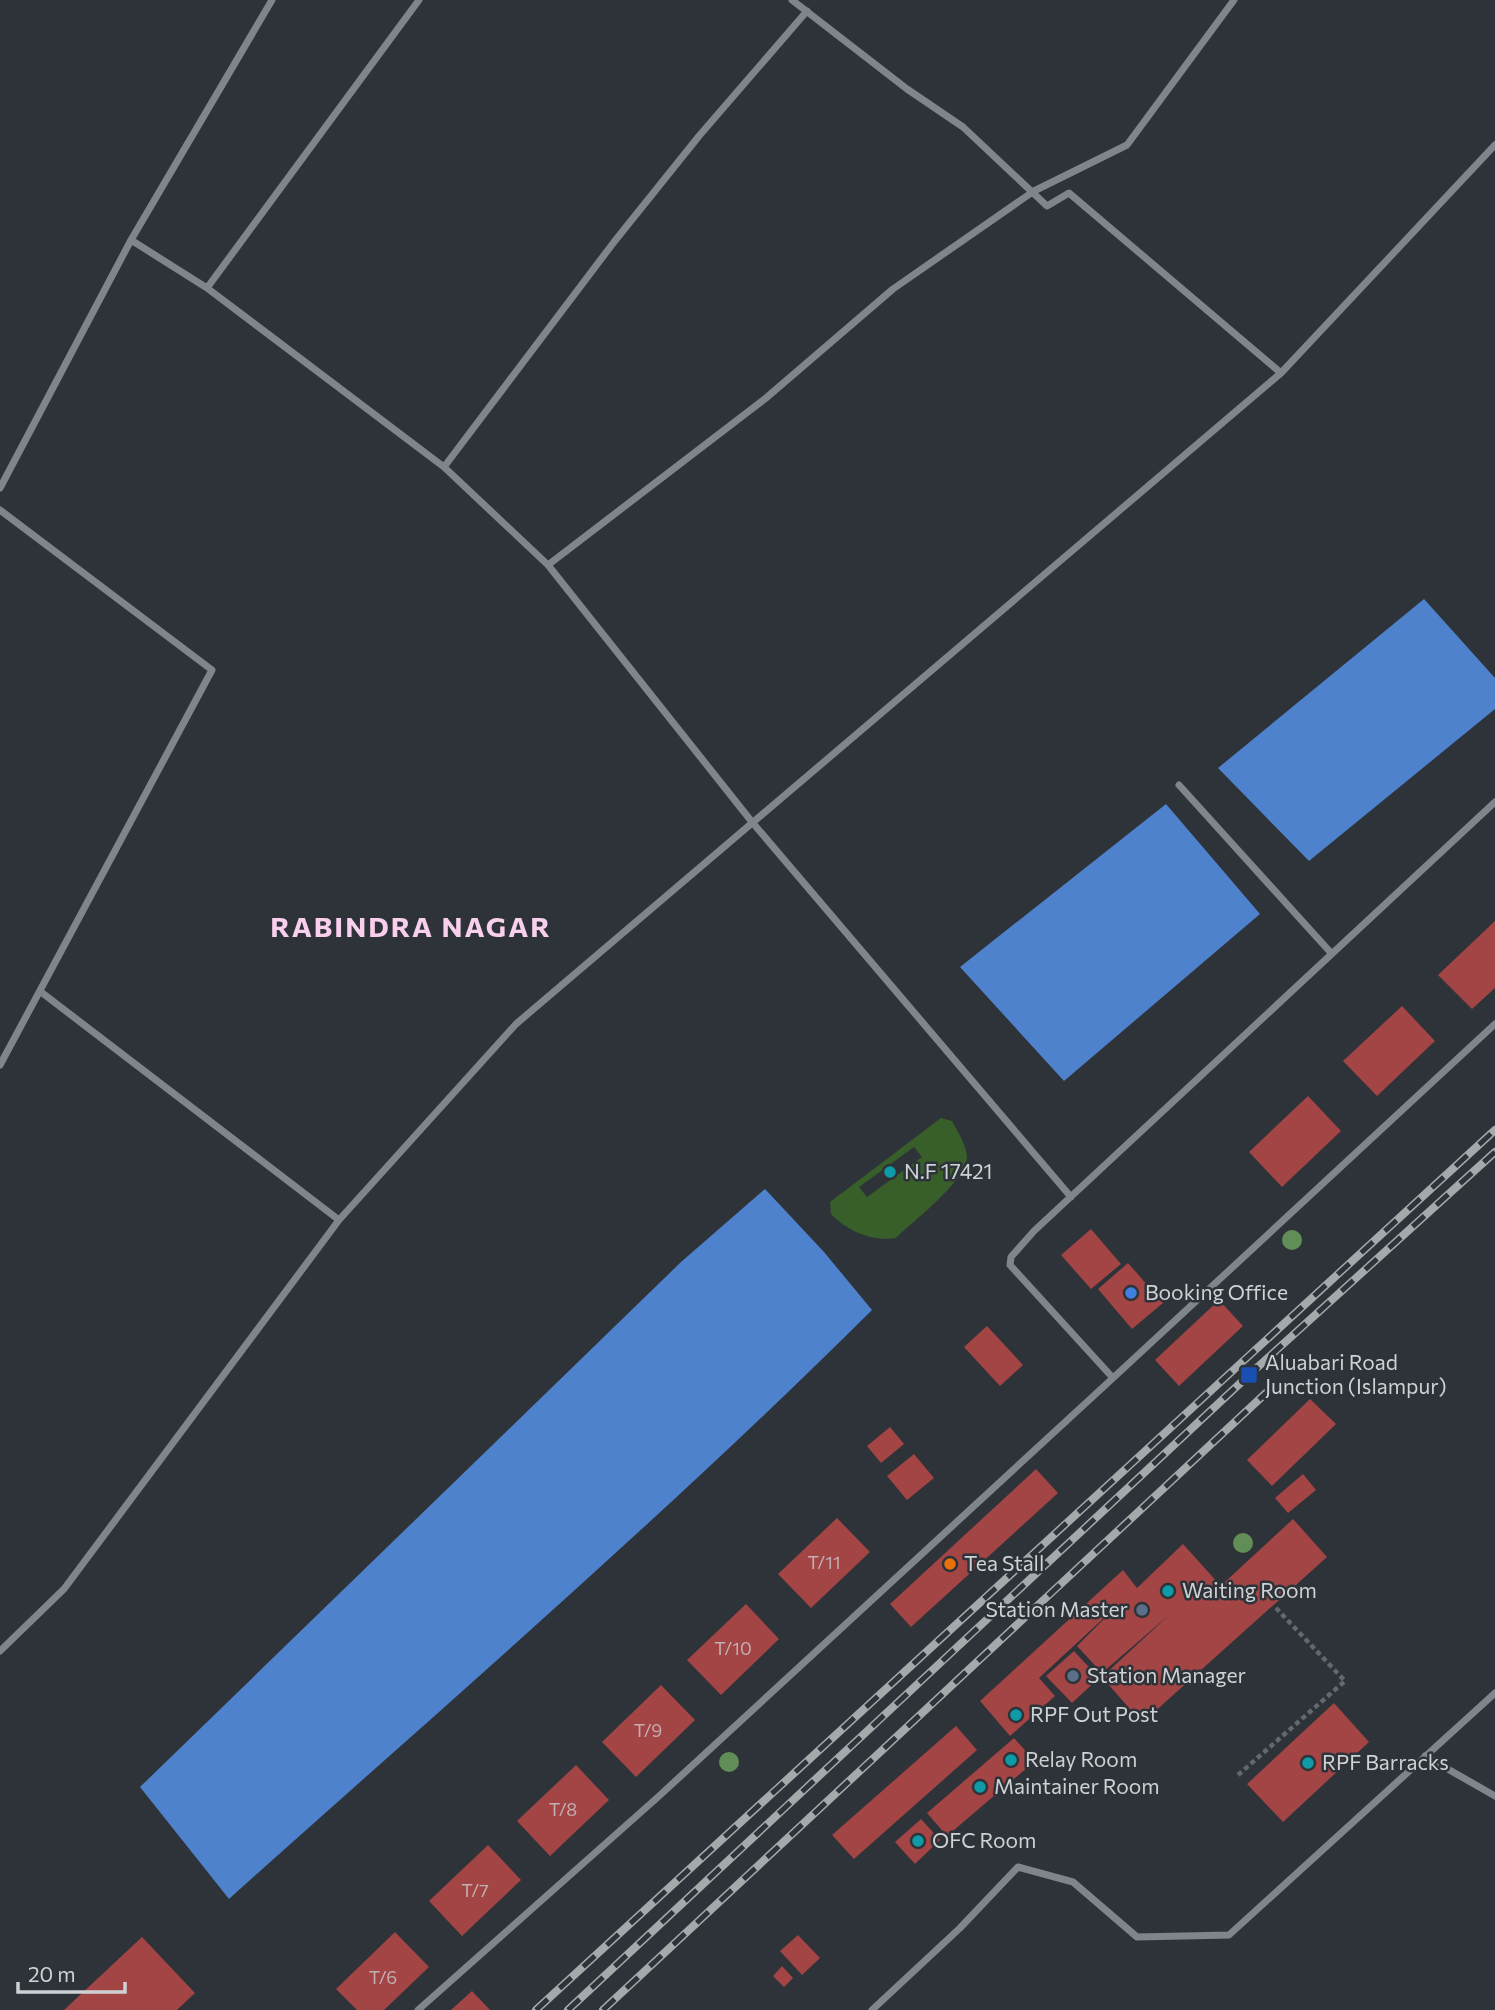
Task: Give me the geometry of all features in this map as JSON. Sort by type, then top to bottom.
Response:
[{"type":"street","points":[[0,488],[131,240],[272,0]]},
{"type":"street","points":[[207,288],[419,0]]},
{"type":"street","points":[[792,0],[907,89],[963,127],[1047,206],[1069,193],[1280,373]]},
{"type":"street","points":[[548,565],[766,398],[893,289],[1034,191],[1127,145],[1234,0]]},
{"type":"street","points":[[444,467],[614,242],[699,136],[807,11]]},
{"type":"street","points":[[0,1651],[64,1589],[339,1220],[516,1024],[1280,373],[1495,145]]},
{"type":"street","points":[[131,240],[207,288],[444,467],[548,565],[752,821],[1071,1197]]},
{"type":"street","points":[[0,510],[212,670],[0,1065]]},
{"type":"street","points":[[1179,785],[1332,954]]},
{"type":"street","points":[[1113,1378],[1010,1265],[1015,1252],[1495,802]]},
{"type":"street","points":[[41,992],[339,1220]]},
{"type":"street","points":[[418,2010],[658,1797],[1495,1024]]},
{"type":"street","points":[[872,2010],[960,1928],[1017,1867],[1073,1882],[1137,1937],[1229,1936],[1495,1693]]},
{"type":"street","points":[[1425,1756],[1495,1796]]},
{"type":"path","points":[[1238,1775],[1345,1681],[1276,1608]]},
{"type":"green space","points":[[941,1118],[952,1121],[966,1151],[965,1166],[949,1188],[896,1238],[870,1237],[853,1230],[831,1214],[830,1202]],"holes":[[[914,1147],[922,1157],[867,1197],[859,1187]]]},
{"type":"water","points":[[1424,599],[1495,678],[1495,709],[1309,861],[1218,768]]},
{"type":"water","points":[[1166,804],[1260,914],[1064,1081],[960,967]]},
{"type":"water","points":[[765,1189],[824,1252],[872,1310],[635,1535],[229,1899],[140,1787],[681,1262]]},
{"type":"building","points":[[1495,921],[1495,988],[1472,1009],[1438,975]]},
{"type":"building","points":[[1402,1006],[1435,1041],[1377,1096],[1343,1061]]},
{"type":"building","points":[[1308,1096],[1341,1131],[1282,1187],[1249,1152]]},
{"type":"building","points":[[1091,1229],[1121,1264],[1091,1289],[1061,1255]]},
{"type":"building","points":[[1128,1263],[1163,1303],[1132,1329],[1098,1289]]},
{"type":"building","points":[[1219,1300],[1243,1326],[1179,1386],[1155,1360]]},
{"type":"building","points":[[987,1326],[1023,1365],[1000,1386],[964,1347]]},
{"type":"building","points":[[1310,1399],[1336,1424],[1272,1486],[1247,1460]]},
{"type":"building","points":[[890,1427],[904,1444],[881,1463],[867,1446]]},
{"type":"building","points":[[914,1454],[934,1478],[907,1500],[887,1476]]},
{"type":"building","points":[[1036,1469],[1058,1493],[911,1627],[890,1604]]},
{"type":"building","points":[[1303,1474],[1316,1490],[1288,1513],[1275,1498]]},
{"type":"building","points":[[837,1518],[870,1552],[811,1608],[778,1574]]},
{"type":"building","points":[[1293,1519],[1327,1557],[1142,1723],[1102,1677],[1169,1615],[1102,1673],[1077,1646],[1118,1605],[1039,1678],[1055,1696],[1010,1736],[980,1701],[1123,1570],[1137,1588],[1183,1544],[1220,1585],[1214,1592]]},
{"type":"building","points":[[746,1604],[779,1639],[721,1695],[687,1660]]},
{"type":"building","points":[[1074,1651],[1099,1678],[1072,1703],[1046,1676]]},
{"type":"building","points":[[661,1685],[695,1720],[636,1777],[602,1742]]},
{"type":"building","name":"RPF Barracks","points":[[1334,1703],[1369,1742],[1283,1822],[1247,1784]]},
{"type":"building","points":[[956,1726],[977,1750],[854,1859],[832,1835]]},
{"type":"building","points":[[1014,1738],[1035,1761],[947,1836],[927,1813]]},
{"type":"building","points":[[576,1765],[609,1800],[550,1856],[517,1821]]},
{"type":"building","name":"OFC Room","points":[[921,1819],[940,1840],[915,1864],[895,1842]]},
{"type":"building","points":[[488,1845],[521,1880],[462,1936],[429,1901]]},
{"type":"building","points":[[395,1932],[429,1967],[384,2010],[357,2010],[336,1989]]},
{"type":"building","points":[[798,1935],[820,1958],[802,1975],[780,1951]]},
{"type":"building","points":[[142,1937],[195,1993],[177,2010],[64,2010]]},
{"type":"building","points":[[782,1966],[793,1978],[784,1987],[773,1976]]},
{"type":"building","points":[[472,1991],[490,2010],[451,2010]]},
{"type":"railway","points":[[536,2010],[1495,1130]]},
{"type":"railway","points":[[568,2010],[1249,1375],[1495,1152]]},
{"type":"railway","points":[[603,2010],[1266,1393]]},
{"type":"place","name":"N.F 17421","points":[[890,1172]]},
{"type":"place","name":"Booking Office","points":[[1131,1293]]},
{"type":"place","name":"Aluabari Road Junction (Islampur)","points":[[1249,1375]]},
{"type":"place","name":"Tea Stall","points":[[950,1564]]},
{"type":"place","name":"Waiting Room","points":[[1168,1591]]},
{"type":"place","name":"Station Master","points":[[1142,1610]]},
{"type":"place","name":"Station Manager","points":[[1073,1676]]},
{"type":"place","name":"RPF Out Post","points":[[1016,1715]]},
{"type":"place","name":"Relay Room","points":[[1011,1760]]},
{"type":"place","name":"RPF Barracks","points":[[1308,1763]]},
{"type":"place","name":"Maintainer Room","points":[[980,1787]]},
{"type":"place","name":"OFC Room","points":[[918,1841]]},
{"type":"district","name":"RABINDRA NAGAR","points":[[411,927]]}]
